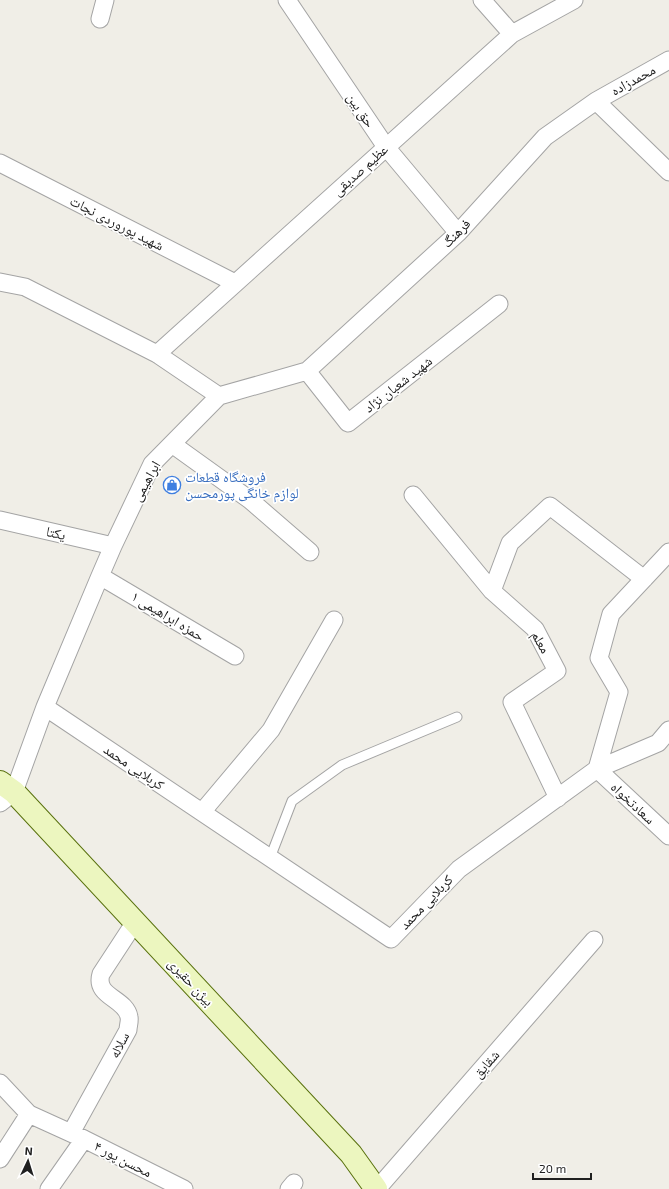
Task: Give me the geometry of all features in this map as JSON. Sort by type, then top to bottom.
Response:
[{"type":"main road","name":"بیژن حقیری","points":[[5,792],[135,922],[352,1154],[376,1189]]},
{"type":"street","points":[[100,19],[105,0]]},
{"type":"street","name":"حق بین","points":[[287,0],[386,147],[458,233]]},
{"type":"street","points":[[482,0],[512,34]]},
{"type":"street","name":"عظیم صدیقی","points":[[156,354],[512,34],[574,0]]},
{"type":"street","name":"محمدزاده","points":[[596,101],[669,60]]},
{"type":"street","points":[[596,101],[669,172]]},
{"type":"street","name":"فرهنگ","points":[[219,396],[307,371],[458,233],[545,137],[596,101]]},
{"type":"street","name":"شهید پوروردی نجات","points":[[0,163],[235,283]]},
{"type":"street","points":[[0,282],[26,287],[156,354],[219,396]]},
{"type":"street","name":"شهید شعبان نژاد","points":[[307,371],[348,423],[499,304]]},
{"type":"street","name":"ابراهیمی","points":[[5,792],[45,707],[113,546],[152,464],[219,396]]},
{"type":"street","points":[[172,444],[250,500],[310,552]]},
{"type":"street","name":"معلم","points":[[413,495],[492,591],[535,629],[557,671],[512,702],[558,798]]},
{"type":"street","points":[[492,591],[510,542],[550,506],[644,579]]},
{"type":"street","name":"یکتا","points":[[0,520],[113,546]]},
{"type":"street","points":[[597,769],[619,692],[599,658],[611,614],[669,552]]},
{"type":"street","name":"حمزه ابراهیمی ۱","points":[[100,576],[235,656]]},
{"type":"street","points":[[202,812],[271,730],[334,620]]},
{"type":"street","name":"کربلایی محمد","points":[[45,707],[391,939],[459,869],[597,769],[658,743],[669,730]]},
{"type":"street","name":"سعادتخواه","points":[[597,769],[669,836]]},
{"type":"street","name":"سلاله","points":[[78,1136],[128,1030],[129,1016],[124,1007],[102,989],[99,980],[101,974],[135,922]]},
{"type":"street","name":"شقایق","points":[[376,1189],[594,940]]},
{"type":"street","points":[[0,1083],[29,1114],[0,1159]]},
{"type":"street","name":"محسن پور ۴","points":[[29,1114],[78,1136],[184,1189]]},
{"type":"street","points":[[49,1189],[78,1136]]},
{"type":"lane","points":[[270,858],[292,800],[342,765],[457,717]]},
{"type":"place","name":"فروشگاه قطعات لوازم خانگی پورمحسن","points":[[172,485]]}]
